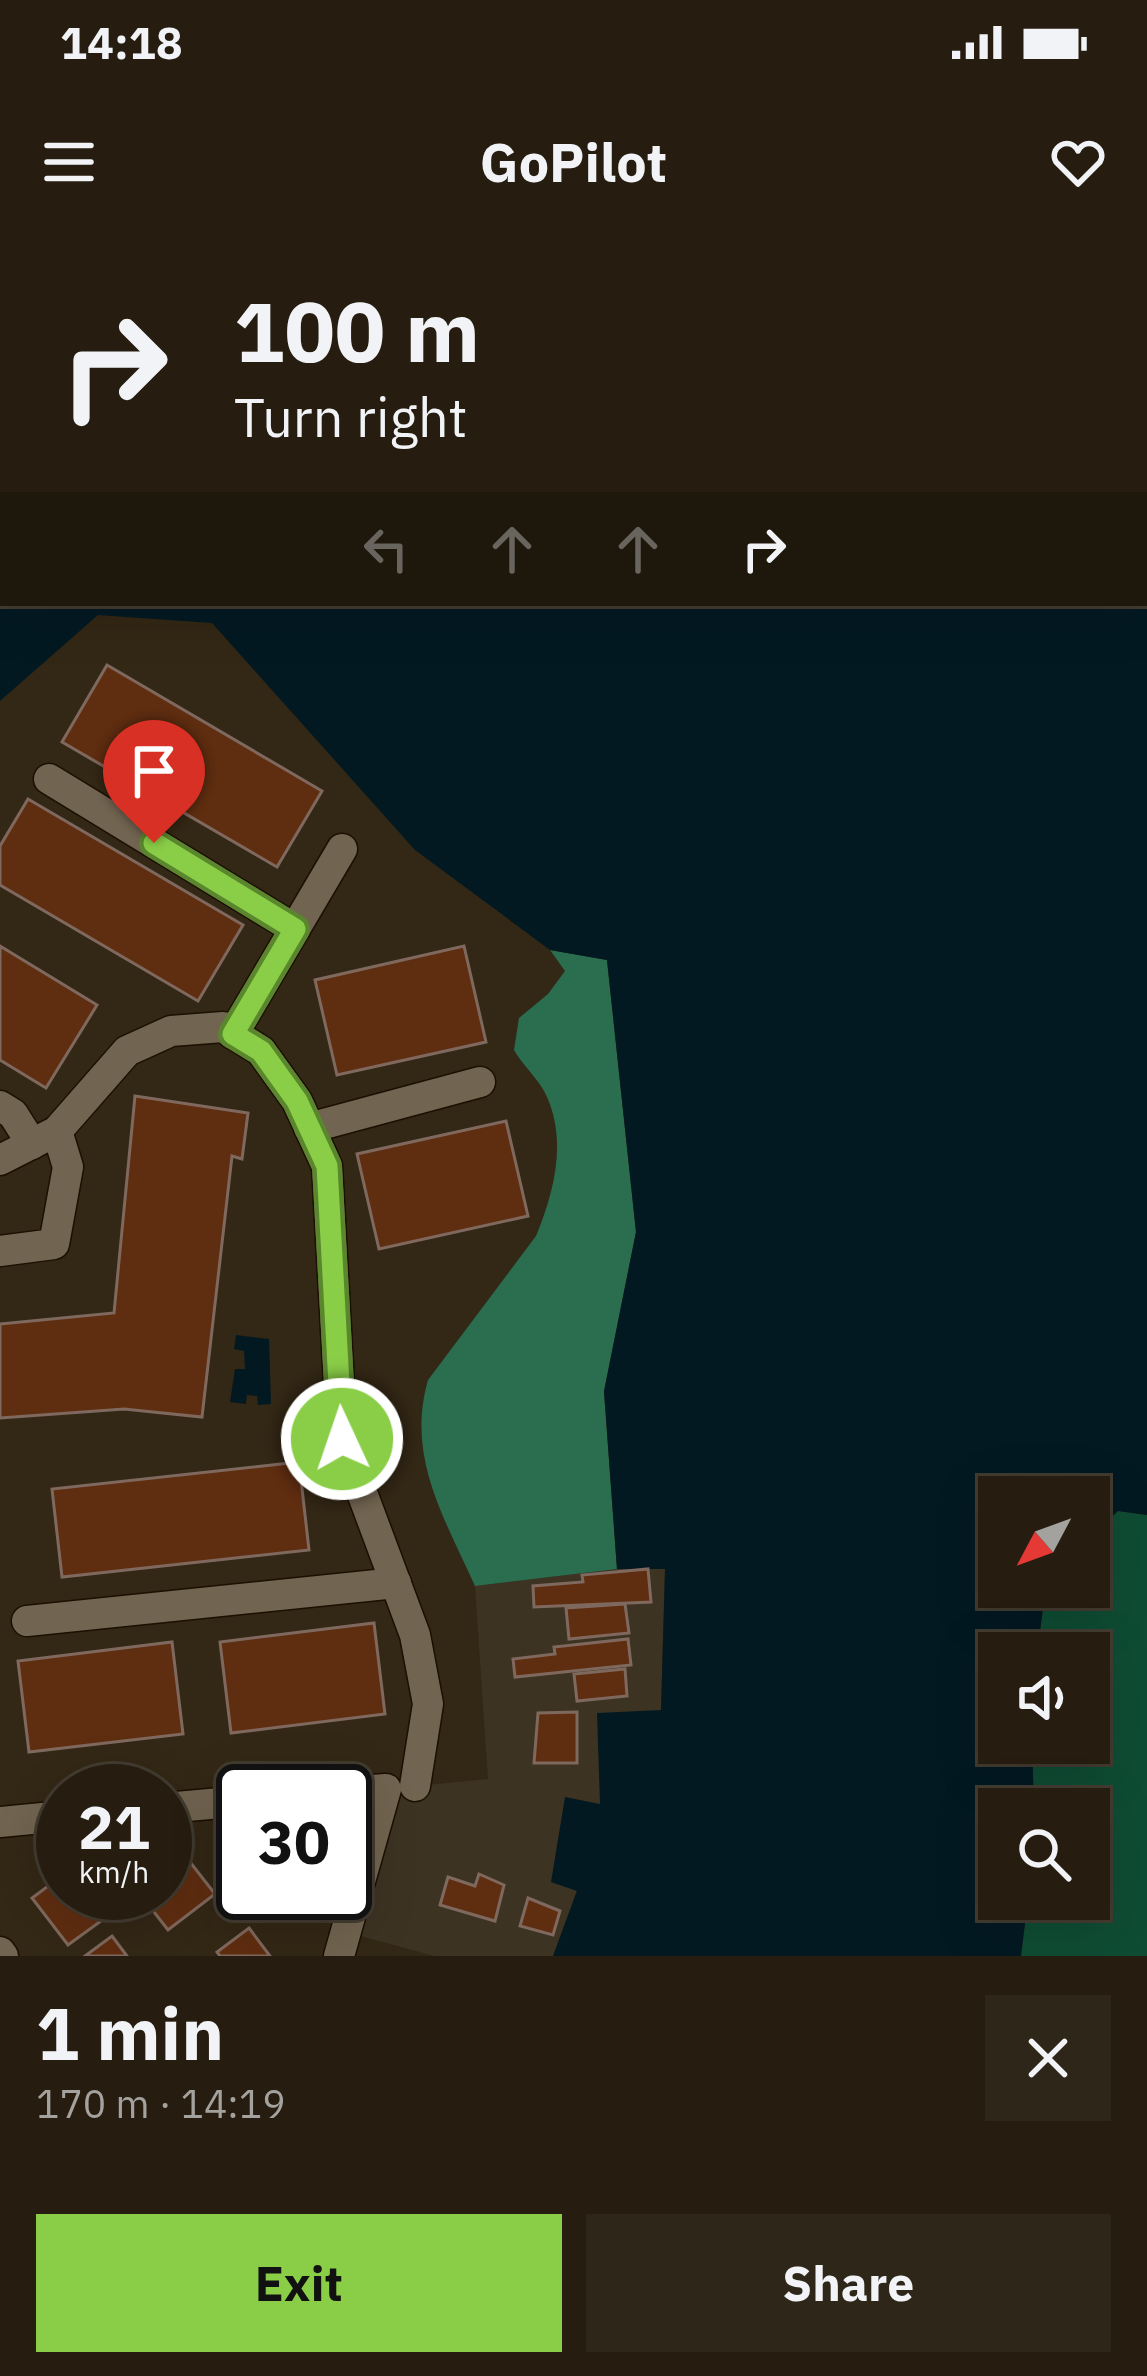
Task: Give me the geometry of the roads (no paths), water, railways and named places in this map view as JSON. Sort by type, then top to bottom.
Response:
[{"type":"street","points":[[49,779],[295,929]]},
{"type":"street","points":[[233,1034],[342,849]]},
{"type":"street","points":[[0,1160],[45,1137],[127,1051],[171,1031],[223,1028],[261,1051],[297,1101],[327,1166],[342,1439],[416,1635],[428,1704],[339,1956]]},
{"type":"street","points":[[309,1128],[480,1082]]},
{"type":"street","points":[[0,1106],[45,1137],[68,1167],[54,1244],[0,1251]]},
{"type":"street","points":[[9,1614],[396,1583]]},
{"type":"street","points":[[372,1790],[400,1788]]},
{"type":"street","points":[[0,1822],[36,1819]]},
{"type":"water","points":[[0,606],[1147,606],[1147,1515],[1118,1511],[1110,1518],[1110,1476],[978,1476],[978,1608],[1043,1608],[1040,1632],[978,1632],[978,1764],[1033,1764],[1033,1788],[978,1788],[978,1920],[1025,1920],[1021,1956],[553,1956],[577,1891],[551,1882],[565,1797],[600,1804],[597,1713],[661,1710],[665,1569],[617,1569],[604,1391],[636,1232],[607,960],[550,950],[415,850],[212,623],[98,615],[0,701]]},
{"type":"water","points":[[236,1335],[269,1339],[271,1404],[258,1405],[257,1396],[247,1395],[246,1404],[230,1402],[235,1369],[245,1369],[244,1351],[234,1349]]}]
